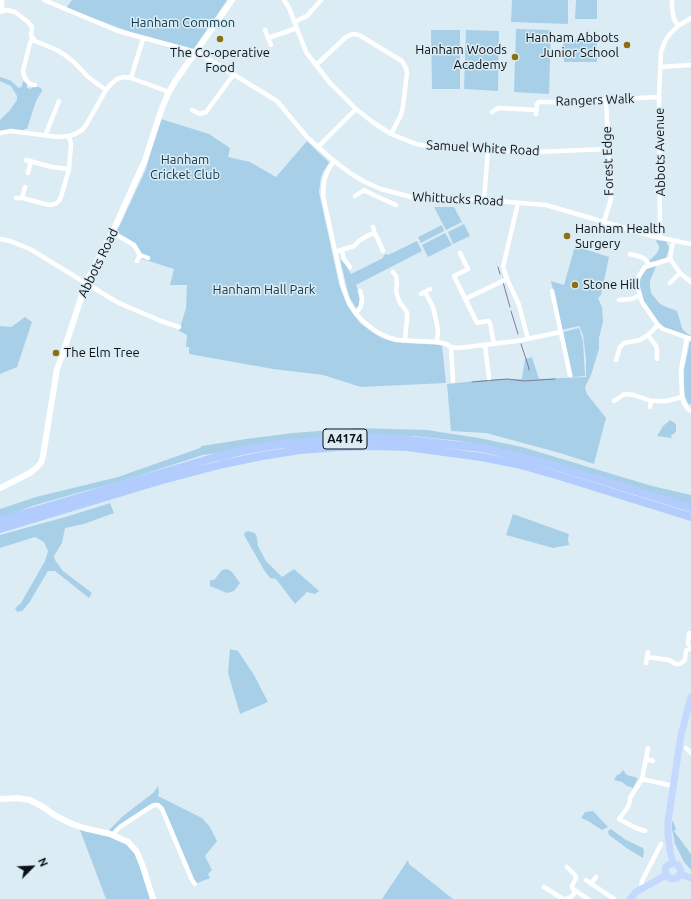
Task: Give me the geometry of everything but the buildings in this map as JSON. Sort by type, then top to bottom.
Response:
[{"type":"highway","name":"A4174","points":[[0,521],[216,457],[283,444],[350,438],[408,440],[482,448],[561,468],[691,508]]},
{"type":"highway","name":"A4174","points":[[0,529],[159,481],[223,464],[293,451],[339,447],[407,447],[481,457],[517,464],[556,474],[691,517]]},
{"type":"main road","points":[[674,863],[666,867],[665,870],[668,878],[674,879],[680,874],[680,868],[674,863],[670,851],[668,821],[681,735],[691,697]]},
{"type":"main road","points":[[680,874],[691,878]]},
{"type":"main road","points":[[630,899],[636,892],[666,875]]},
{"type":"street","points":[[2,0],[1,12],[8,10],[14,12],[28,22],[32,27],[31,36],[35,41],[65,55],[106,90]]},
{"type":"street","name":"Whittucks Road","points":[[44,0],[118,31],[143,39],[196,52],[277,101],[307,137],[334,161],[364,182],[381,189],[411,197],[484,200],[546,205],[652,236],[691,244]]},
{"type":"street","name":"Abbots Road","points":[[0,488],[30,473],[41,463],[57,369],[86,282],[112,232],[145,160],[162,108],[169,92],[203,40],[232,0]]},
{"type":"street","name":"Samuel White Road","points":[[284,0],[289,8],[306,52],[330,83],[356,109],[374,124],[391,134],[427,146],[534,152],[609,149]]},
{"type":"street","points":[[294,22],[307,16],[322,0]]},
{"type":"street","points":[[672,0],[674,19],[678,26]]},
{"type":"street","name":"Abbots Avenue","points":[[660,238],[659,97],[661,52],[670,34],[678,26],[691,18]]},
{"type":"street","points":[[268,38],[296,28]]},
{"type":"street","points":[[265,30],[270,45]]},
{"type":"street","points":[[316,64],[346,37],[353,34],[360,36],[402,62],[407,73],[403,106],[401,115],[391,134]]},
{"type":"street","points":[[33,38],[30,43],[23,71],[29,86],[35,85]]},
{"type":"street","points":[[131,78],[143,39]]},
{"type":"street","points":[[660,67],[691,66]]},
{"type":"street","points":[[192,110],[200,114],[206,112],[234,74]]},
{"type":"street","points":[[0,133],[11,131],[58,137],[75,134],[82,130],[86,125],[111,84],[117,79],[124,77],[131,78],[169,92]]},
{"type":"street","name":"Rangers Walk","points":[[492,112],[498,106],[536,112],[537,104],[539,102],[659,97]]},
{"type":"street","name":"Forest Edge","points":[[604,222],[611,199],[606,99]]},
{"type":"street","points":[[45,136],[58,101]]},
{"type":"street","points":[[318,147],[356,109]]},
{"type":"street","points":[[16,198],[22,198],[49,205],[55,204],[59,201],[69,169],[71,144],[69,136]]},
{"type":"street","points":[[484,200],[488,150]]},
{"type":"street","points":[[26,160],[52,167],[69,169]]},
{"type":"street","points":[[334,161],[328,170],[324,181],[323,196],[343,287],[349,303],[356,314],[376,332],[397,340],[437,342],[446,344],[451,348],[517,341],[561,332]]},
{"type":"street","points":[[28,173],[31,162]]},
{"type":"street","points":[[22,198],[24,187]]},
{"type":"street","points":[[378,197],[381,189]]},
{"type":"street","points":[[355,196],[364,190],[396,204]]},
{"type":"street","points":[[518,203],[504,268],[506,279],[519,305],[528,339]]},
{"type":"street","points":[[373,227],[374,234],[377,237],[382,251]]},
{"type":"street","points":[[112,232],[132,243],[136,246],[140,255],[148,258]]},
{"type":"street","points":[[335,252],[354,246],[366,236],[374,234]]},
{"type":"street","points":[[0,239],[10,241],[30,249],[119,303],[179,327]]},
{"type":"street","points":[[673,241],[670,259],[680,273],[691,282]]},
{"type":"street","points":[[342,250],[344,259],[350,267]]},
{"type":"street","points":[[460,253],[468,269],[454,276],[477,323],[488,321],[490,323],[494,344]]},
{"type":"street","points":[[630,254],[641,256],[649,265]]},
{"type":"street","points":[[137,261],[140,255]]},
{"type":"street","points":[[670,259],[645,267],[637,281],[639,296],[658,325],[663,329],[689,338],[681,370],[682,397],[684,403],[690,408]]},
{"type":"street","points":[[393,272],[396,276],[396,291],[398,298],[407,313],[405,340]]},
{"type":"street","points":[[670,283],[680,273]]},
{"type":"street","points":[[465,299],[506,279]]},
{"type":"street","points":[[430,289],[423,293],[433,307],[438,330],[437,342]]},
{"type":"street","points":[[356,314],[361,306],[362,298],[360,291]]},
{"type":"street","points":[[552,291],[570,375]]},
{"type":"street","points":[[620,300],[631,299],[639,296]]},
{"type":"street","points":[[616,360],[620,347],[624,343],[640,340],[648,335],[658,325]]},
{"type":"street","points":[[648,335],[658,350],[657,359]]},
{"type":"street","points":[[485,345],[489,378]]},
{"type":"street","points":[[451,348],[453,381]]},
{"type":"street","points":[[614,401],[626,394],[651,401],[667,401],[682,397]]},
{"type":"street","points":[[650,407],[651,401]]},
{"type":"street","points":[[646,663],[648,655],[669,660],[678,664],[682,663],[685,660],[686,651],[691,648],[688,644],[689,633]]},
{"type":"street","points":[[645,831],[620,819],[628,807],[630,798],[642,779],[648,748]]},
{"type":"street","points":[[686,748],[691,753]]},
{"type":"street","points":[[646,759],[653,761]]},
{"type":"street","points":[[642,779],[673,786]]},
{"type":"street","points":[[0,799],[16,798],[30,800],[72,824],[112,835],[128,842],[137,852],[152,899]]},
{"type":"street","points":[[112,835],[120,827],[155,804],[158,805],[162,809],[195,884]]},
{"type":"street","points":[[641,889],[642,881],[661,844]]},
{"type":"street","points":[[567,867],[576,878],[572,886],[573,889],[588,899]]},
{"type":"street","points":[[591,884],[596,877]]},
{"type":"street","points":[[586,880],[614,899]]},
{"type":"street","points":[[544,887],[564,899],[571,897],[576,891]]},
{"type":"green space","name":"Hanham Common","points":[[72,0],[227,0],[193,50],[133,33],[66,8]]},
{"type":"green space","points":[[512,0],[568,0],[568,24],[511,22]]},
{"type":"green space","points":[[576,0],[597,0],[597,19],[575,19]]},
{"type":"green space","points":[[516,29],[551,30],[549,94],[514,92]]},
{"type":"green space","points":[[431,30],[460,30],[460,89],[432,89]]},
{"type":"green space","points":[[466,30],[499,31],[498,91],[464,89]]},
{"type":"green space","points":[[597,39],[597,62],[564,62],[563,40]]},
{"type":"green space","points":[[0,77],[10,80],[19,88],[22,86],[23,81],[26,82],[27,88],[30,89],[35,86],[41,88],[42,91],[36,101],[27,129],[24,129],[23,131],[0,131],[0,120],[10,110],[17,100],[17,96],[11,86],[0,81]]},
{"type":"green space","name":"Hanham Hall Park","points":[[161,119],[209,134],[230,148],[228,157],[250,162],[276,177],[307,141],[329,163],[321,177],[319,192],[339,284],[347,305],[360,323],[382,338],[405,343],[442,345],[446,383],[361,387],[323,375],[273,369],[189,354],[189,347],[186,347],[187,335],[179,331],[186,308],[187,285],[170,285],[174,269],[142,259],[138,249],[115,231],[120,225],[146,169],[153,141]]},
{"type":"green space","points":[[434,207],[454,207],[462,222],[446,230]]},
{"type":"green space","points":[[464,224],[470,236],[453,244],[448,232]]},
{"type":"green space","points":[[442,225],[444,231],[421,243],[418,237]]},
{"type":"green space","points":[[445,233],[452,245],[428,257],[422,245]]},
{"type":"green space","points":[[657,240],[666,241],[669,248],[667,255],[666,258],[650,262],[649,261],[659,249]]},
{"type":"green space","points":[[417,241],[422,251],[356,285],[359,292],[360,301],[358,308],[356,308],[349,297],[340,259],[351,274],[383,258],[384,255],[388,255]]},
{"type":"green space","points":[[575,246],[609,257],[601,295],[598,298],[602,307],[603,322],[599,338],[599,349],[591,375],[585,387],[587,394],[606,418],[594,464],[486,433],[451,431],[447,384],[495,379],[522,379],[525,359],[532,357],[539,379],[586,377],[586,359],[583,335],[579,326],[562,330],[551,281],[564,285]]},
{"type":"green space","points":[[656,265],[650,281],[651,293],[659,303],[677,311],[682,328],[691,337],[662,327],[643,300],[639,287],[641,276],[647,268]]},
{"type":"green space","points":[[25,317],[32,322],[17,367],[0,374],[0,326],[11,327]]},
{"type":"green space","points":[[579,328],[583,341],[585,376],[573,377],[563,332]]},
{"type":"green space","points":[[690,341],[691,403],[689,405],[685,397],[684,370]]},
{"type":"green space","points":[[670,420],[676,424],[676,431],[671,435],[672,438],[657,436],[663,426]]},
{"type":"green space","points":[[358,428],[427,430],[479,438],[522,447],[652,486],[691,495],[691,506],[484,446],[460,441],[412,436],[349,435],[203,455],[113,484],[32,506],[0,519],[0,509],[36,497],[118,477],[202,446],[293,433]]},
{"type":"green space","points":[[110,503],[114,513],[84,524],[65,528],[62,543],[54,556],[55,560],[63,571],[92,593],[89,598],[55,571],[48,571],[29,603],[22,611],[17,612],[15,608],[21,603],[45,561],[48,551],[44,542],[35,537],[0,548],[0,535]]},
{"type":"green space","points":[[513,514],[569,534],[569,545],[553,548],[506,535]]},
{"type":"green space","points":[[248,531],[255,533],[258,546],[266,561],[282,577],[294,569],[319,591],[315,594],[307,592],[295,604],[276,579],[270,578],[264,570],[244,535],[245,532]]},
{"type":"green space","points":[[227,569],[232,572],[240,583],[234,591],[227,593],[210,586],[210,580],[214,580],[222,570]]},
{"type":"green space","points":[[230,649],[238,651],[254,675],[268,702],[240,714],[228,673]]},
{"type":"green space","points":[[623,770],[627,775],[638,778],[633,788],[622,782],[614,780]]},
{"type":"green space","points":[[158,786],[158,796],[202,818],[210,827],[217,841],[205,856],[212,870],[208,874],[210,878],[195,884],[162,809],[155,805],[113,835],[133,847],[153,899],[106,899],[80,830],[84,828],[110,834],[109,830],[123,816],[153,793]]},
{"type":"green space","points":[[593,811],[608,827],[602,830],[581,818],[585,812]]},
{"type":"green space","points":[[672,821],[676,829],[674,831],[691,854],[691,870],[684,862],[675,844]]},
{"type":"green space","points":[[611,829],[626,840],[643,848],[643,858],[609,835],[608,831]]},
{"type":"green space","points":[[408,860],[409,864],[453,899],[382,899]]},
{"type":"waterway","points":[[498,267],[500,274]]},
{"type":"waterway","points":[[503,282],[510,307]]},
{"type":"waterway","points":[[511,311],[518,334]]},
{"type":"waterway","points":[[521,344],[529,370]]},
{"type":"waterway","points":[[472,382],[507,379],[524,381],[555,379]]},
{"type":"place","name":"The Co-operative Food","points":[[220,39]]},
{"type":"place","name":"Hanham Abbots Junior School","points":[[627,45]]},
{"type":"place","name":"Hanham Woods Academy","points":[[515,57]]},
{"type":"place","name":"Hanham Health Surgery","points":[[567,236]]},
{"type":"place","name":"Stone Hill","points":[[575,285]]},
{"type":"place","name":"The Elm Tree","points":[[56,353]]},
{"type":"park label","name":"Hanham Cricket Club","points":[[185,168]]}]
